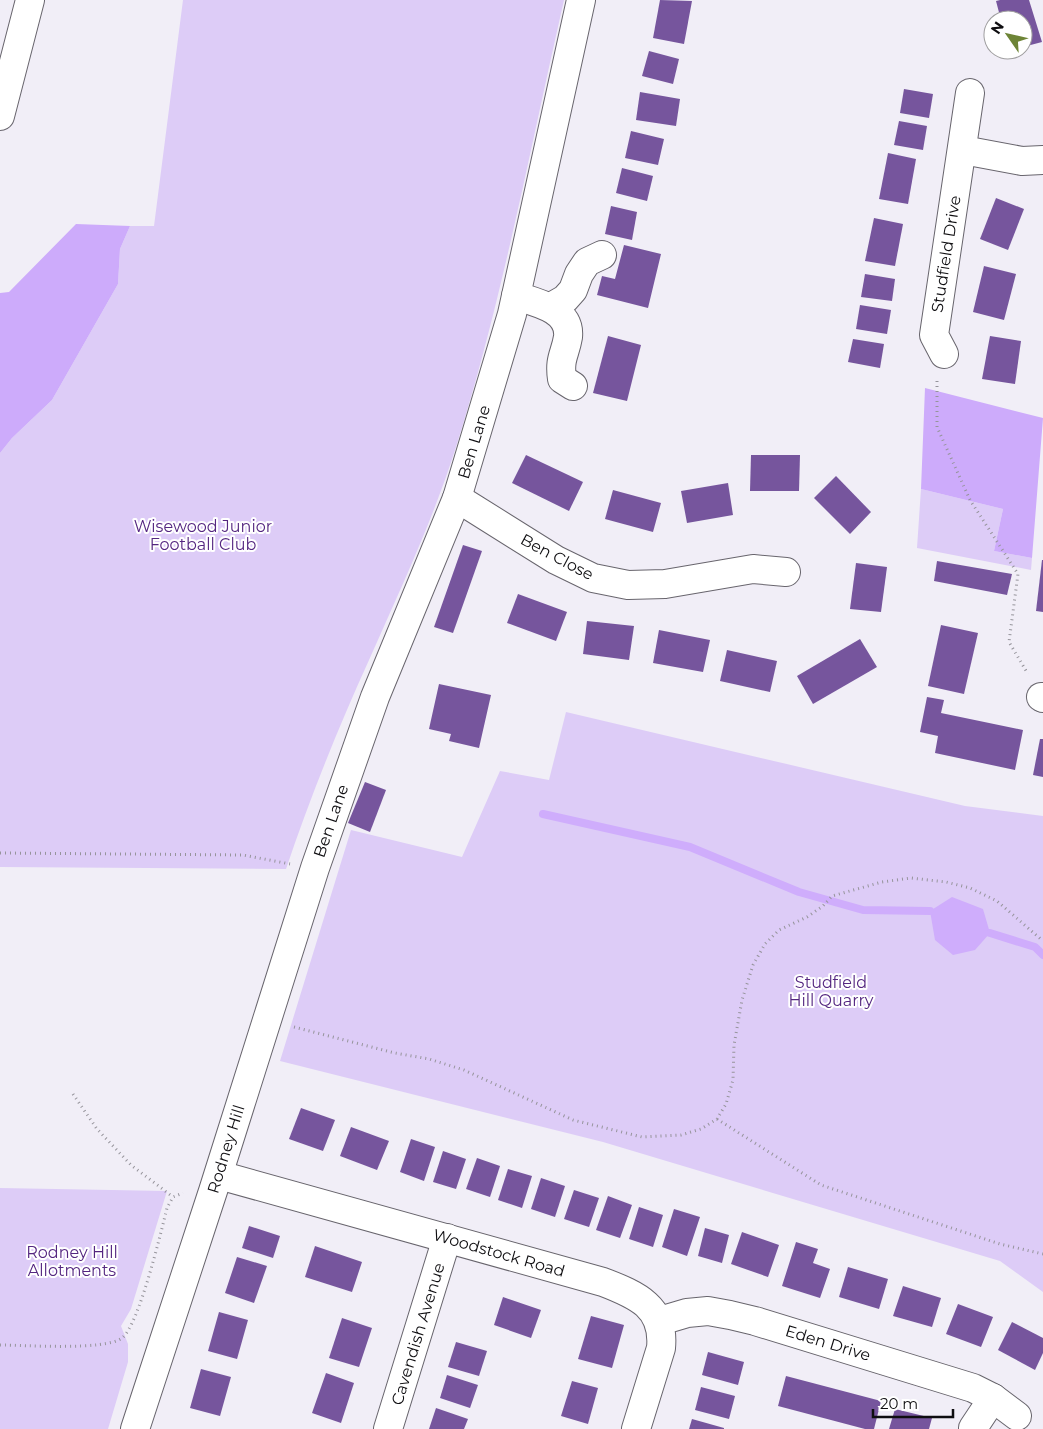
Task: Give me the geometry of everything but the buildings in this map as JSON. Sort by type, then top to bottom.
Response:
[{"type":"street","points":[[0,116],[30,0]]},
{"type":"street","name":"Ben Lane","points":[[315,868],[375,697],[457,498],[516,296],[581,0]]},
{"type":"street","name":"Studfield Drive","points":[[944,354],[934,335],[970,93]]},
{"type":"street","points":[[962,150],[1022,161],[1043,160]]},
{"type":"street","points":[[551,307],[565,300],[573,290],[579,274],[587,262],[602,255]]},
{"type":"street","points":[[516,296],[551,307],[562,318],[568,334],[560,363],[562,379],[573,386]]},
{"type":"street","name":"Ben Close","points":[[457,498],[556,560],[593,578],[628,585],[665,584],[753,569],[786,572]]},
{"type":"street","name":"Rodney Hill","points":[[134,1429],[216,1183],[315,868]]},
{"type":"street","name":"Woodstock Road","points":[[216,1183],[447,1238],[629,1292],[648,1305],[660,1321]]},
{"type":"street","name":"Cavendish Avenue","points":[[388,1429],[447,1238]]},
{"type":"street","name":"Eden Drive","points":[[660,1321],[687,1313],[708,1311],[755,1320],[974,1388],[993,1398],[1017,1416]]},
{"type":"street","points":[[636,1429],[661,1348],[660,1321]]},
{"type":"street","points":[[973,1428],[993,1398]]},
{"type":"path","points":[[944,354],[937,381],[937,427],[970,500],[1018,574],[1010,642],[1042,697]]},
{"type":"path","points":[[0,853],[242,855],[315,868]]},
{"type":"path","points":[[267,1019],[352,1042],[429,1059],[464,1070],[572,1120],[642,1137],[681,1135],[701,1129],[717,1119],[726,1104],[733,1080],[734,1045],[742,1000],[754,965],[765,944],[779,930],[807,917],[823,906],[832,896],[882,882],[902,880],[946,882],[970,888],[997,901],[1023,921],[1043,941]]},
{"type":"path","points":[[73,1094],[97,1129],[131,1165],[173,1197]]},
{"type":"path","points":[[717,1119],[822,1185],[1000,1244],[1043,1254]]},
{"type":"path","points":[[0,1345],[93,1346],[112,1343],[123,1338],[142,1298],[167,1208],[173,1197],[216,1183]]},
{"type":"green space","name":"Wisewood Junior Football Club","points":[[183,0],[564,0],[488,337],[456,447],[427,528],[325,763],[286,869],[0,867],[0,453],[12,438],[52,400],[118,284],[120,249],[130,226],[154,226]]},
{"type":"green space","points":[[921,489],[1003,509],[994,551],[1032,558],[1031,570],[917,548]]},
{"type":"green space","name":"Studfield Hill Quarry","points":[[566,712],[965,806],[1043,816],[1043,1292],[1000,1261],[603,1142],[280,1061],[351,830],[462,857],[500,771],[549,780]]},
{"type":"green space","name":"Rodney Hill Allotments","points":[[0,1188],[167,1191],[131,1309],[121,1326],[128,1344],[128,1362],[108,1429],[0,1429]]},
{"type":"shaded area","points":[[76,224],[130,226],[120,249],[118,284],[52,400],[12,438],[0,453],[0,293],[9,292]]},
{"type":"shaded area","points":[[925,388],[1043,418],[1032,558],[994,551],[1003,509],[921,489]]},
{"type":"shaded area","points":[[952,897],[983,909],[990,933],[975,950],[953,955],[935,940],[930,911]]},
{"type":"waterway","points":[[543,814],[690,847],[799,892],[863,910],[930,911]]},
{"type":"waterway","points":[[990,933],[1035,947],[1043,955]]}]
